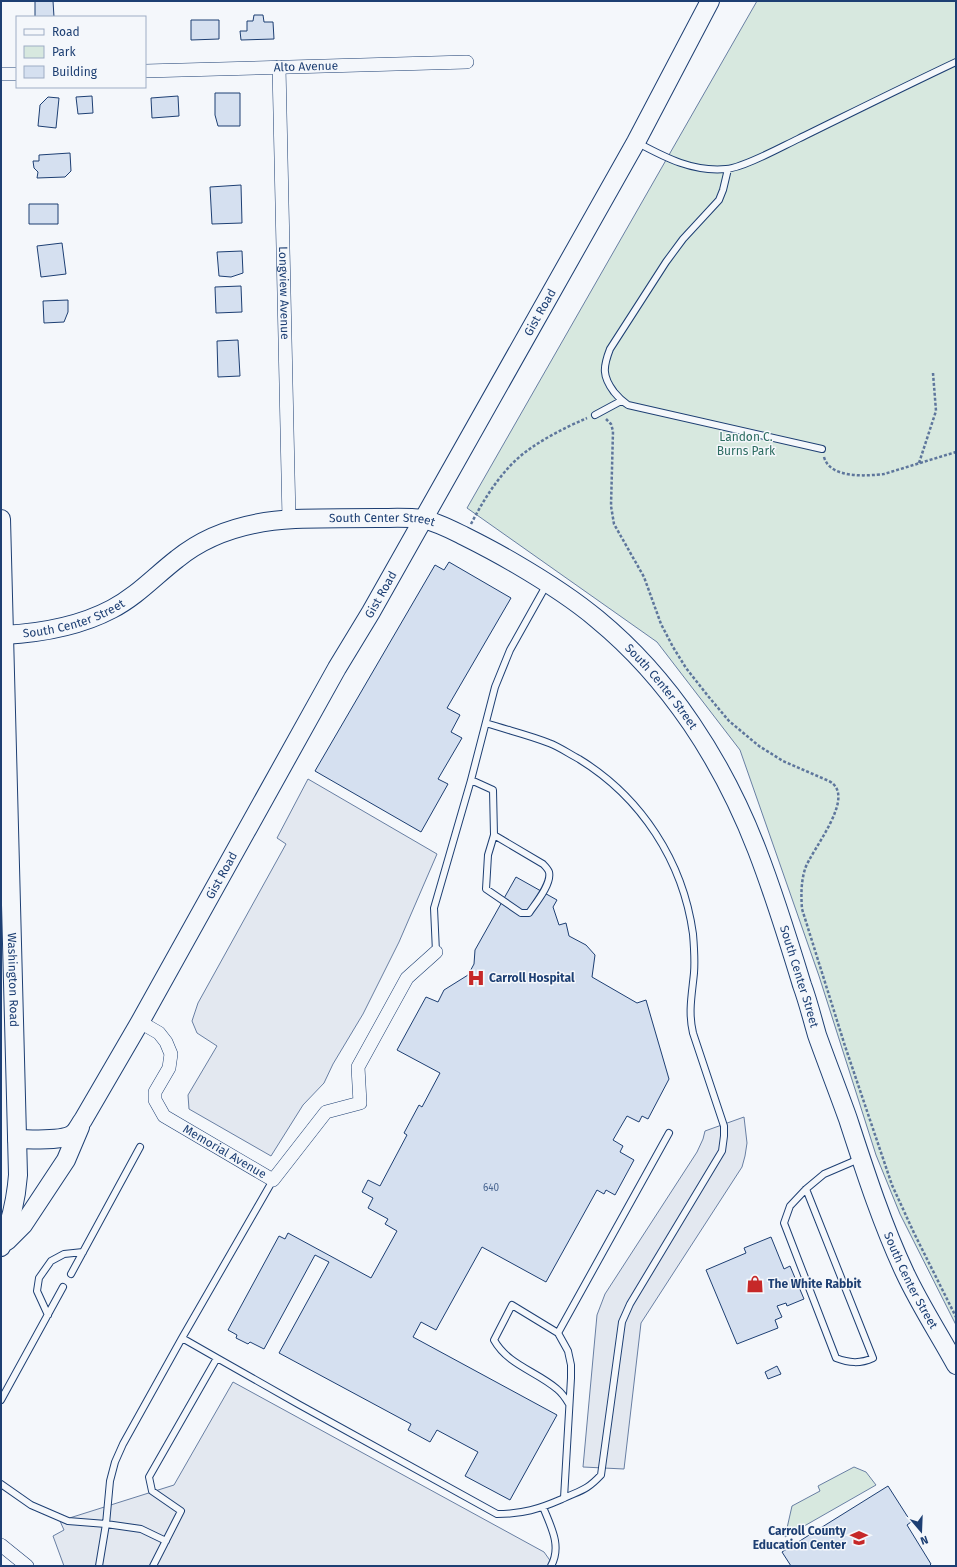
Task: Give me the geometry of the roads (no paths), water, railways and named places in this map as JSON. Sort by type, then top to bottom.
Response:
[{"type":"street","name":"Gist Road","points":[[17,1139],[67,1137],[74,1133],[83,1120],[140,1022],[337,668],[371,612],[636,142],[710,1]]},
{"type":"street","name":"Alto Avenue","points":[[146,71],[467,62]]},
{"type":"street","name":"Longview Avenue","points":[[279,67],[289,519]]},
{"type":"street","points":[[1,74],[16,74]]},
{"type":"street","name":"South Center Street","points":[[2,635],[51,630],[92,618],[131,597],[178,558],[204,541],[235,529],[259,523],[289,519],[346,518],[423,520],[439,524],[491,550],[548,582],[598,619],[620,639],[653,674],[682,709],[720,771],[756,848],[777,906],[816,1031],[868,1182],[905,1274],[956,1365]]},
{"type":"street","name":"Washington Road","points":[[1,519],[2,635],[18,1175],[16,1200],[10,1224],[1,1247]]},
{"type":"street","name":"Memorial Avenue","points":[[140,1022],[159,1033],[166,1042],[171,1054],[169,1068],[155,1092],[155,1100],[164,1116],[273,1180],[326,1112],[360,1103],[358,1066],[407,978],[436,952]]},
{"type":"street","points":[[1,1247],[23,1225],[66,1160],[83,1120]]},
{"type":"street","points":[[1,1544],[27,1566]]},
{"type":"lane","points":[[636,142],[667,158],[691,167],[706,170],[728,169],[775,150],[956,62]]},
{"type":"lane","points":[[728,169],[719,200],[682,239],[666,262],[610,349],[605,362],[605,373],[609,384],[621,401],[628,405],[822,449]]},
{"type":"lane","points":[[595,415],[621,401]]},
{"type":"lane","points":[[436,952],[434,908],[500,673],[510,650],[548,582]]},
{"type":"lane","points":[[182,1338],[497,1514],[513,1514],[544,1507],[584,1490],[601,1475],[622,1322],[630,1304],[722,1151],[724,1126],[690,1020],[694,972],[693,934],[689,911],[682,886],[670,858],[658,836],[642,814],[618,787],[597,770],[550,743],[486,723]]},
{"type":"lane","points":[[471,780],[493,790],[494,835],[488,855],[486,888],[521,913],[528,913],[541,895],[548,880],[549,871],[543,864],[494,835]]},
{"type":"lane","points":[[558,1333],[669,1133]]},
{"type":"lane","points":[[71,1274],[140,1147]]},
{"type":"lane","points":[[806,1189],[873,1358],[864,1362],[846,1362],[836,1358],[784,1223],[790,1206],[806,1189],[824,1174],[861,1158]]},
{"type":"lane","points":[[99,1566],[106,1524],[110,1481],[115,1462],[182,1338],[273,1180]]},
{"type":"lane","points":[[48,1315],[37,1291],[39,1278],[51,1261],[64,1254],[82,1252]]},
{"type":"lane","points":[[1,1400],[63,1287]]},
{"type":"lane","points":[[564,1498],[570,1404],[571,1365],[568,1351],[558,1333],[512,1305],[494,1340],[499,1349],[511,1360],[558,1390],[570,1404]]},
{"type":"lane","points":[[153,1566],[181,1511],[152,1491],[149,1477],[217,1358]]},
{"type":"lane","points":[[1,1484],[31,1505],[68,1521],[141,1529],[166,1541]]},
{"type":"lane","points":[[544,1507],[555,1539],[555,1558],[551,1566]]},
{"type":"place","name":"Carroll Hospital","points":[[476,978]]},
{"type":"place","name":"The White Rabbit","points":[[755,1284]]},
{"type":"place","name":"Carroll County Education Center","points":[[859,1538]]},
{"type":"park label","name":"Landon C. Burns Park","points":[[746,444]]}]
